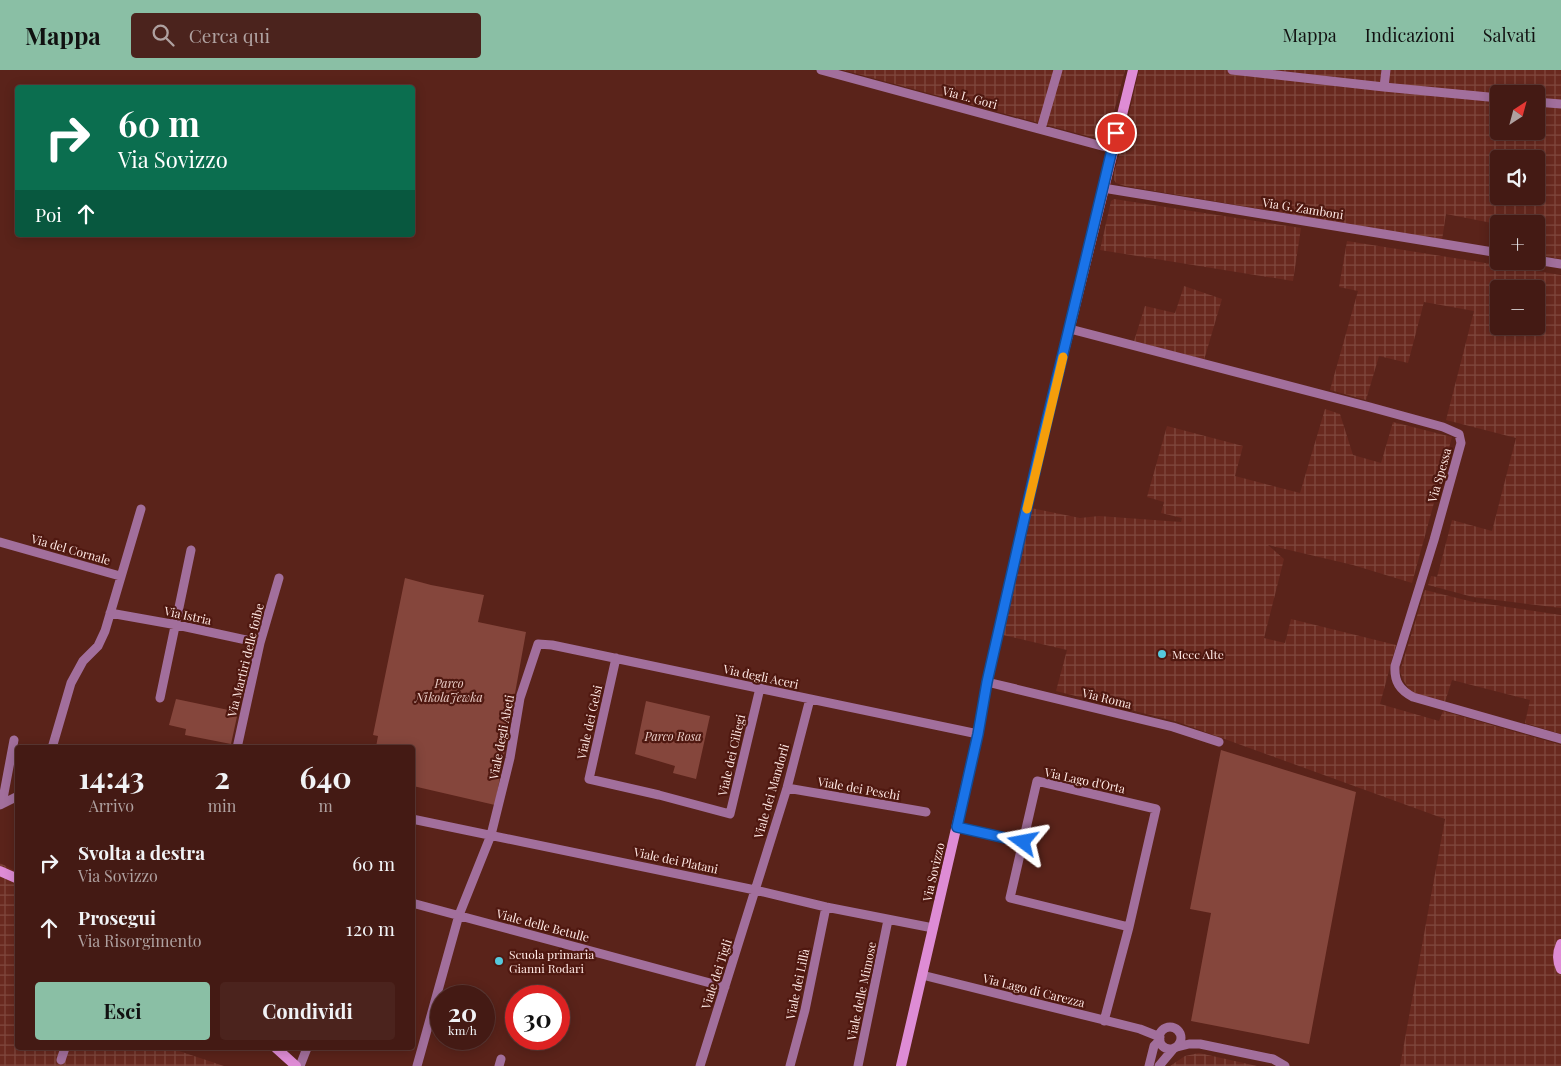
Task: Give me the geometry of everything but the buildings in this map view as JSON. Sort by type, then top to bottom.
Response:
[{"type":"street","name":"Via L. Gori","points":[[821,70],[1113,149]]},
{"type":"street","points":[[1042,129],[1058,70]]},
{"type":"street","name":"Via Sovizzo","points":[[900,1066],[957,827],[978,734],[987,682],[1041,445],[1133,70]]},
{"type":"street","points":[[1232,70],[1384,88],[1490,97]]},
{"type":"street","points":[[1384,88],[1386,70]]},
{"type":"street","points":[[1545,103],[1561,104]]},
{"type":"street","name":"Via G. Zamboni","points":[[1103,188],[1490,252]]},
{"type":"street","points":[[1545,261],[1561,264]]},
{"type":"street","name":"Via Spessa","points":[[1070,329],[1370,407],[1443,427],[1459,434],[1461,444],[1396,666],[1396,680],[1404,692],[1413,697],[1561,739]]},
{"type":"street","name":"Via del Cornale","points":[[53,745],[71,683],[83,661],[98,646],[105,630],[141,508]]},
{"type":"street","name":"Via del Cornale","points":[[0,542],[120,576]]},
{"type":"street","points":[[160,698],[191,550]]},
{"type":"street","name":"Via Martiri delle foibe","points":[[238,745],[260,643],[279,578]]},
{"type":"street","name":"Via Istria","points":[[110,613],[174,624],[260,643]]},
{"type":"street","name":"Via degli Aceri","points":[[538,644],[616,658],[978,734]]},
{"type":"street","name":"Viale degli Abeti","points":[[417,1066],[459,915],[491,835],[510,758],[520,698],[538,644]]},
{"type":"street","name":"Viale dei Gelsi","points":[[616,658],[589,779],[659,795]]},
{"type":"street","name":"Via Roma","points":[[987,682],[1173,727],[1219,742]]},
{"type":"street","name":"Viale dei Ciliegi","points":[[659,795],[730,814],[760,688]]},
{"type":"street","name":"Viale dei Mandorli","points":[[755,890],[787,788],[810,699]]},
{"type":"street","points":[[1,804],[14,740]]},
{"type":"street","name":"Via Lago d'Orta","points":[[1104,1020],[1129,927],[1156,809],[1037,781],[1010,898],[1129,927]]},
{"type":"street","name":"Viale dei Peschi","points":[[787,788],[926,812]]},
{"type":"street","points":[[1,804],[15,797]]},
{"type":"street","name":"Viale dei Platani","points":[[415,820],[933,928]]},
{"type":"street","points":[[957,827],[1023,842]]},
{"type":"street","points":[[0,871],[15,878]]},
{"type":"street","name":"Viale dei Tigli","points":[[700,1066],[755,890]]},
{"type":"street","name":"Viale delle Betulle","points":[[415,904],[725,987]]},
{"type":"street","name":"Viale dei Lillà","points":[[790,1066],[805,1010],[826,907]]},
{"type":"street","name":"Viale delle Mimose","points":[[858,1066],[888,920]]},
{"type":"street","points":[[1561,944],[1558,952],[1558,963],[1561,969]]},
{"type":"street","name":"Via Lago di Carezza","points":[[922,975],[1161,1036]]},
{"type":"street","points":[[1149,1066],[1154,1046],[1167,1028],[1174,1028],[1200,1044]]},
{"type":"street","points":[[1159,1066],[1176,1048],[1181,1040],[1180,1033]]},
{"type":"street","points":[[1161,1036],[1161,1044],[1166,1048],[1200,1044],[1265,1057],[1281,1062],[1285,1066]]},
{"type":"street","points":[[61,1060],[64,1050]]},
{"type":"street","points":[[278,1050],[296,1066]]},
{"type":"street","points":[[300,1066],[306,1050]]},
{"type":"shaded area","points":[[843,70],[1125,70],[1106,141]]},
{"type":"shaded area","points":[[1139,70],[1561,70],[1561,259],[1545,256],[1545,215],[1490,215],[1490,223],[1446,214],[1442,240],[1125,186],[1116,183],[1114,173]]},
{"type":"shaded area","points":[[1114,199],[1301,228],[1293,281],[1100,250],[1111,201]]},
{"type":"shaded area","points":[[1347,241],[1490,264],[1490,270],[1530,270],[1561,275],[1561,608],[1473,597],[1428,585],[1431,576],[1437,577],[1452,520],[1492,531],[1516,438],[1446,420],[1474,311],[1424,302],[1408,363],[1379,356],[1366,400],[1330,390],[1358,291],[1339,287]]},
{"type":"shaded area","points":[[1184,286],[1222,299],[1204,360],[1134,341],[1145,306],[1175,313]]},
{"type":"shaded area","points":[[1325,409],[1340,414],[1353,455],[1381,463],[1393,422],[1452,437],[1412,583],[1353,565],[1268,545],[1284,559],[1264,638],[1285,643],[1291,619],[1396,645],[1380,704],[1439,721],[1443,711],[1561,745],[1561,1066],[1400,1066],[1445,819],[1178,722],[1056,691],[1067,650],[1003,635],[1031,508],[1080,518],[1099,516],[1181,522],[1182,518],[1161,513],[1164,502],[1147,497],[1167,426],[1243,446],[1235,476],[1300,493]]},
{"type":"shaded area","points":[[1425,590],[1473,602],[1561,615],[1561,734],[1525,723],[1530,700],[1452,680],[1445,702],[1415,694],[1409,689],[1400,671]]},
{"type":"shaded area","points":[[0,863],[15,871],[15,1050],[176,1050],[224,1066],[0,1066]]},
{"type":"shaded area","points":[[1199,1053],[1257,1066],[1170,1066],[1185,1056]]},
{"type":"green space","name":"Parco NikolaJewka","points":[[405,578],[484,595],[478,622],[526,632],[495,805],[415,786],[415,745],[376,745],[378,736],[373,735]]},
{"type":"green space","points":[[176,699],[238,712],[231,744],[185,735],[186,729],[169,725]]},
{"type":"green space","name":"Parco Rosa","points":[[646,701],[710,716],[696,779],[673,773],[675,766],[635,754]]},
{"type":"green space","points":[[1221,750],[1356,792],[1309,1044],[1191,1021],[1211,913],[1190,909]]},
{"type":"slow traffic","points":[[1027,509],[1063,357]]},
{"type":"place","name":"Mecc Alte","points":[[1162,654]]},
{"type":"place","name":"Scuola primaria Gianni Rodari","points":[[499,961]]},
{"type":"route","points":[[1023,842],[957,827],[978,734],[987,682],[1041,445],[1116,133]]}]
